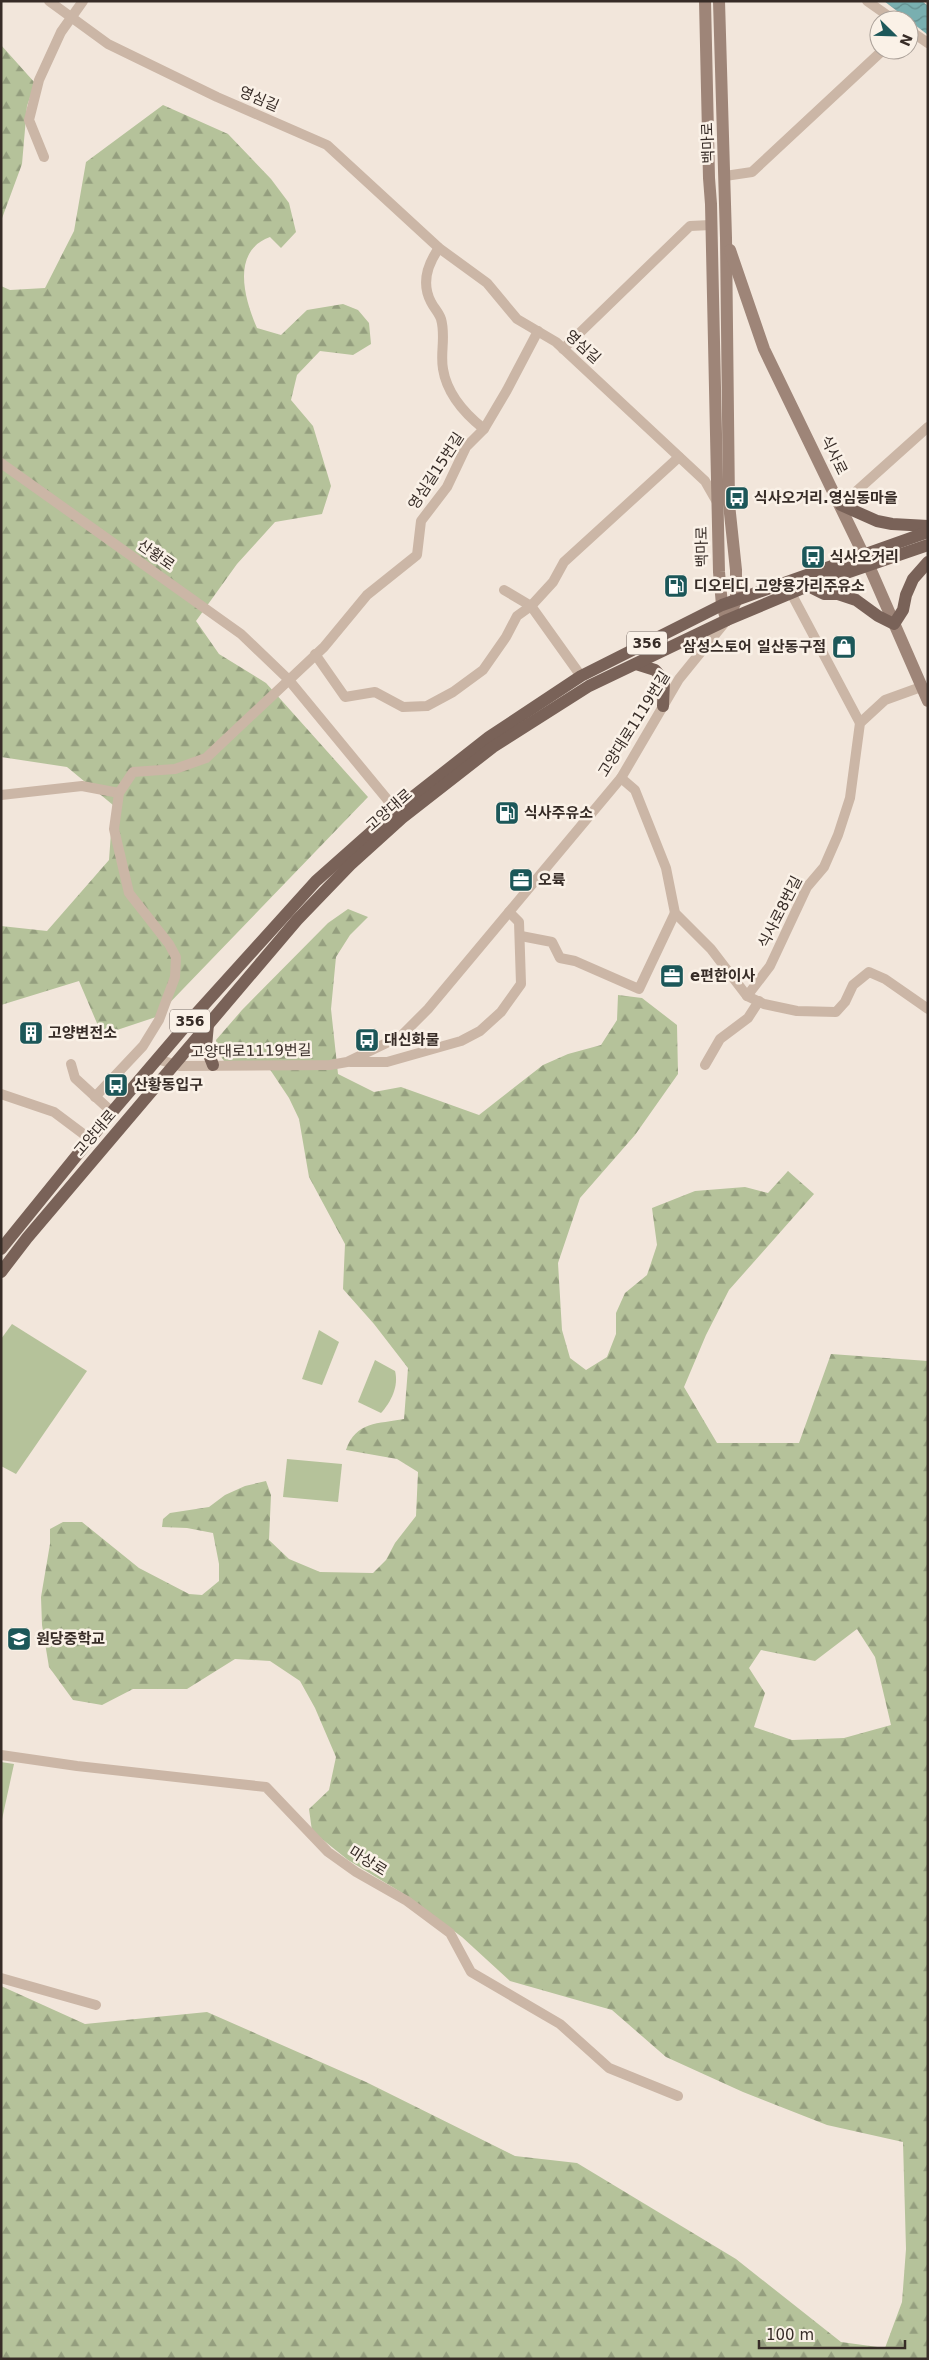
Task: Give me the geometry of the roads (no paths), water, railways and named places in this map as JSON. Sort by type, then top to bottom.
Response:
[{"type":"main road","name":"백마로","points":[[705,1],[718,503],[722,605],[727,620]]},
{"type":"main road","name":"백마로","points":[[719,1],[725,176],[729,504],[736,570],[736,601],[727,620]]},
{"type":"main road","points":[[711,225],[726,238]]},
{"type":"main road","name":"식사로","points":[[726,238],[764,349],[841,505],[928,701]]},
{"type":"main road","points":[[841,505],[864,517],[892,524],[928,526]]},
{"type":"main road","name":"고양대로","points":[[1,1249],[90,1138],[157,1059],[316,881],[396,810],[489,737],[581,676],[722,605],[928,532]]},
{"type":"main road","name":"고양대로","points":[[1,1272],[27,1238],[297,920],[350,865],[402,818],[493,747],[589,686],[727,620],[808,586],[928,545]]},
{"type":"main road","points":[[808,586],[824,594],[838,594],[856,600],[878,616],[894,624],[903,610],[906,595],[913,580],[928,562]]},
{"type":"main road","points":[[636,664],[655,670],[664,680],[663,706]]},
{"type":"main road","points":[[208,1023],[206,1047],[213,1064]]},
{"type":"street","name":"영심길","points":[[49,1],[108,44],[217,97],[327,144],[440,248],[487,283],[517,319],[563,348],[705,481],[718,503]]},
{"type":"street","points":[[44,157],[29,120],[39,80],[61,32],[83,1]]},
{"type":"street","points":[[867,1],[880,10]]},
{"type":"street","points":[[725,176],[752,172],[873,60]]},
{"type":"street","points":[[563,348],[690,226],[711,225]]},
{"type":"street","points":[[440,248],[430,260],[425,281],[430,300],[440,318],[444,340],[443,369],[449,386],[464,413],[484,429]]},
{"type":"street","name":"영심길15번길","points":[[288,679],[316,654],[367,595],[417,555],[421,521],[447,487],[466,447],[484,429],[538,331]]},
{"type":"street","points":[[841,505],[928,427]]},
{"type":"street","points":[[316,654],[345,697],[375,692],[403,707],[427,706],[453,692],[483,670],[506,637],[516,616],[531,606],[553,582],[564,562],[679,457]]},
{"type":"street","name":"산황로","points":[[1,463],[241,634],[288,679],[396,810]]},
{"type":"street","points":[[504,590],[531,606],[581,676]]},
{"type":"street","points":[[791,594],[860,723],[885,700],[921,686]]},
{"type":"street","name":"고양대로1119번길","points":[[347,1062],[401,1036],[428,1009],[621,778],[679,679],[727,620]]},
{"type":"street","points":[[1,796],[82,786],[119,793],[133,772],[174,769],[206,758],[288,679]]},
{"type":"street","name":"식사로8번길","points":[[747,996],[770,966],[806,887],[824,868],[838,835],[850,798],[860,723]]},
{"type":"street","points":[[621,778],[635,790],[659,849],[666,868],[675,913],[711,950],[747,996],[797,1011],[836,1012],[846,1002],[854,985],[869,972],[886,978],[928,1009]]},
{"type":"street","name":"고양대로","points":[[96,1097],[143,1046],[159,1020],[174,977],[176,957],[170,944],[129,893],[114,829],[119,793]]},
{"type":"street","name":"고양대로1119번길","points":[[157,1059],[175,1065],[192,1067],[213,1064],[330,1065],[347,1062],[387,1062],[460,1041],[480,1031],[501,1012],[521,984],[521,936],[519,922],[509,912]]},
{"type":"street","points":[[521,936],[552,942],[560,958],[575,961],[639,990],[675,913]]},
{"type":"street","points":[[705,1065],[720,1039],[748,1018],[759,1001]]},
{"type":"street","name":"고양대로","points":[[71,1064],[75,1078],[112,1112]]},
{"type":"street","name":"고양대로","points":[[1,1094],[54,1112],[90,1138]]},
{"type":"street","name":"마상로","points":[[1,1755],[77,1766],[266,1787],[328,1852],[356,1872],[407,1902],[450,1933],[471,1972],[560,2024],[609,2068],[678,2096]]},
{"type":"street","points":[[1,1978],[96,2005]]},
{"type":"water","points":[[884,1],[922,1],[928,6],[928,35],[919,28],[919,10],[896,10]]},
{"type":"place","name":"식사오거리.영심동마을","points":[[737,498]]},
{"type":"place","name":"식사오거리","points":[[813,557]]},
{"type":"place","name":"디오티디 고양용가리주유소","points":[[676,586]]},
{"type":"place","name":"삼성스토어 일산동구점","points":[[844,647]]},
{"type":"place","name":"식사주유소","points":[[507,813]]},
{"type":"place","name":"오륙","points":[[521,880]]},
{"type":"place","name":"e편한이사","points":[[672,976]]},
{"type":"place","name":"고양변전소","points":[[31,1033]]},
{"type":"place","name":"대신화물","points":[[367,1040]]},
{"type":"place","name":"산황동입구","points":[[116,1085]]},
{"type":"place","name":"원당중학교","points":[[19,1639]]}]
